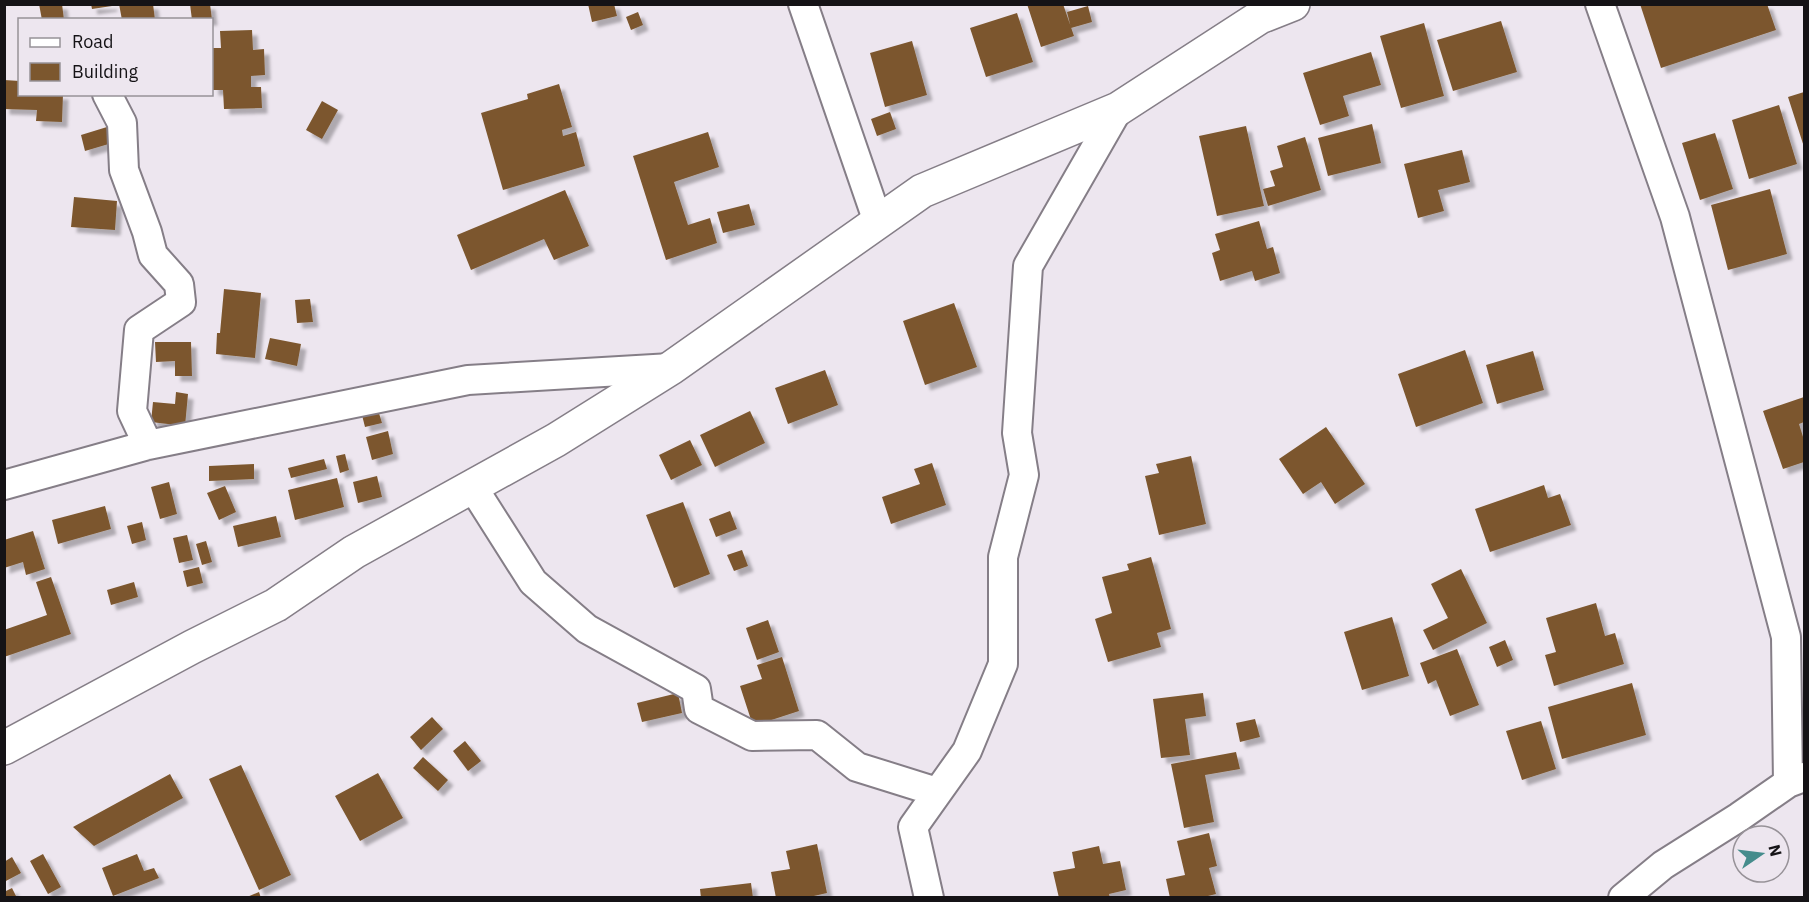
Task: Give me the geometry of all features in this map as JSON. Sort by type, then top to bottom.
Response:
[{"type":"street","points":[[803,4],[878,222]]},
{"type":"street","points":[[4,748],[192,647],[276,605],[354,552],[556,440],[671,368],[922,191],[1118,109],[1258,11],[1293,4]]},
{"type":"street","points":[[1600,4],[1675,217],[1786,637],[1796,780],[1663,864],[1623,897]]},
{"type":"street","points":[[108,96],[122,123],[124,170],[147,231],[153,255],[179,284],[180,302],[139,330],[132,411],[148,445]]},
{"type":"street","points":[[929,897],[913,826],[967,751],[1003,664],[1003,557],[1024,474],[1017,433],[1029,266],[1118,109]]},
{"type":"street","points":[[4,485],[148,445],[468,380],[671,368]]},
{"type":"street","points":[[472,486],[533,582],[587,628],[696,689],[699,709],[752,736],[817,735],[857,767],[937,792]]},
{"type":"building","points":[[39,4],[62,4],[64,18],[42,18]]},
{"type":"building","points":[[91,4],[112,4],[112,6],[92,9]]},
{"type":"building","points":[[119,4],[153,4],[155,18],[122,18]]},
{"type":"building","points":[[190,4],[210,4],[212,18],[192,18]]},
{"type":"building","points":[[588,4],[614,4],[617,16],[592,22]]},
{"type":"building","points":[[1027,4],[1063,4],[1074,36],[1041,47]]},
{"type":"building","points":[[1640,4],[1767,4],[1776,30],[1661,68]]},
{"type":"building","points":[[1088,6],[1092,22],[1071,28],[1067,12]]},
{"type":"building","points":[[638,12],[643,25],[631,30],[626,17]]},
{"type":"building","points":[[1017,13],[1033,62],[986,77],[970,28]]},
{"type":"building","points":[[1501,21],[1517,72],[1453,91],[1437,40]]},
{"type":"building","points":[[1424,23],[1444,96],[1401,108],[1380,36]]},
{"type":"building","points":[[252,30],[253,50],[264,49],[265,75],[251,76],[251,87],[261,87],[262,108],[224,109],[223,90],[213,90],[213,48],[221,48],[220,31]]},
{"type":"building","points":[[912,41],[927,95],[885,107],[870,53]]},
{"type":"building","points":[[1371,52],[1381,85],[1343,96],[1349,116],[1320,125],[1303,73]]},
{"type":"building","points":[[4,80],[18,81],[18,96],[63,96],[62,122],[36,121],[37,110],[4,109]]},
{"type":"building","points":[[559,84],[572,127],[562,130],[563,136],[576,132],[585,166],[503,190],[481,113],[528,99],[527,94]]},
{"type":"building","points":[[1804,92],[1804,147],[1788,97]]},
{"type":"building","points":[[322,101],[338,110],[322,139],[306,130]]},
{"type":"building","points":[[1779,105],[1797,164],[1749,179],[1732,120]]},
{"type":"building","points":[[890,112],[896,129],[877,136],[871,119]]},
{"type":"building","points":[[1372,124],[1381,163],[1328,176],[1318,138]]},
{"type":"building","points":[[1246,126],[1264,206],[1217,216],[1199,136]]},
{"type":"building","points":[[107,127],[112,143],[85,151],[81,135]]},
{"type":"building","points":[[708,132],[719,167],[674,182],[688,225],[710,218],[717,243],[666,260],[633,156]]},
{"type":"building","points":[[1715,133],[1733,189],[1700,200],[1682,143]]},
{"type":"building","points":[[1305,137],[1321,190],[1268,206],[1263,189],[1275,186],[1270,171],[1283,167],[1277,146]]},
{"type":"building","points":[[1462,150],[1470,182],[1438,190],[1444,211],[1418,218],[1404,164]]},
{"type":"building","points":[[1770,189],[1787,254],[1728,270],[1711,205]]},
{"type":"building","points":[[565,190],[589,246],[554,260],[544,239],[471,270],[457,235]]},
{"type":"building","points":[[74,197],[117,201],[115,230],[71,227]]},
{"type":"building","points":[[749,204],[755,225],[723,233],[717,212]]},
{"type":"building","points":[[1259,221],[1267,249],[1273,247],[1280,273],[1255,281],[1252,271],[1220,281],[1212,253],[1220,250],[1215,234]]},
{"type":"building","points":[[224,289],[261,293],[255,358],[216,354]]},
{"type":"building","points":[[310,299],[313,322],[297,323],[295,300]]},
{"type":"building","points":[[954,303],[977,367],[925,385],[903,321]]},
{"type":"building","points":[[270,338],[301,344],[297,366],[265,359]]},
{"type":"building","points":[[155,342],[191,342],[192,376],[175,376],[175,361],[156,362]]},
{"type":"building","points":[[1465,350],[1483,403],[1416,427],[1398,374]]},
{"type":"building","points":[[1533,351],[1544,390],[1497,404],[1486,365]]},
{"type":"building","points":[[825,370],[838,405],[788,424],[775,388]]},
{"type":"building","points":[[176,392],[188,394],[185,426],[151,422],[153,402],[175,404]]},
{"type":"building","points":[[1804,397],[1804,422],[1799,424],[1804,440],[1804,462],[1783,469],[1763,411]]},
{"type":"building","points":[[378,410],[382,423],[365,427],[362,415]]},
{"type":"building","points":[[750,411],[765,443],[715,467],[700,435]]},
{"type":"building","points":[[1326,427],[1365,484],[1335,504],[1321,482],[1303,494],[1279,459]]},
{"type":"building","points":[[388,431],[393,454],[372,460],[366,437]]},
{"type":"building","points":[[690,440],[702,465],[671,480],[659,455]]},
{"type":"building","points":[[345,454],[349,470],[340,473],[336,456]]},
{"type":"building","points":[[1191,456],[1206,524],[1159,535],[1145,476],[1159,473],[1156,464]]},
{"type":"building","points":[[324,459],[327,469],[291,478],[288,468]]},
{"type":"building","points":[[932,463],[946,505],[891,524],[882,497],[920,484],[914,469]]},
{"type":"building","points":[[254,464],[254,479],[209,481],[209,466]]},
{"type":"building","points":[[377,476],[382,497],[358,503],[353,482]]},
{"type":"building","points":[[337,478],[344,507],[295,520],[288,490]]},
{"type":"building","points":[[169,482],[177,514],[160,519],[151,487]]},
{"type":"building","points":[[1544,485],[1548,498],[1560,494],[1571,525],[1490,552],[1475,509]]},
{"type":"building","points":[[225,486],[236,512],[219,520],[207,493]]},
{"type":"building","points":[[683,502],[710,574],[674,588],[646,515]]},
{"type":"building","points":[[105,506],[111,529],[58,544],[52,520]]},
{"type":"building","points":[[730,511],[737,529],[716,537],[709,519]]},
{"type":"building","points":[[276,516],[281,537],[238,547],[233,526]]},
{"type":"building","points":[[142,522],[146,540],[132,544],[127,526]]},
{"type":"building","points":[[33,531],[45,569],[26,575],[23,562],[4,568],[4,540]]},
{"type":"building","points":[[187,535],[193,560],[179,563],[173,538]]},
{"type":"building","points":[[206,541],[212,562],[202,565],[196,544]]},
{"type":"building","points":[[742,550],[748,566],[734,571],[727,555]]},
{"type":"building","points":[[1151,557],[1171,629],[1157,633],[1161,647],[1108,662],[1095,619],[1112,613],[1102,577],[1129,570],[1127,564]]},
{"type":"building","points":[[199,567],[203,583],[187,587],[183,571]]},
{"type":"building","points":[[1461,569],[1487,623],[1433,650],[1423,630],[1448,618],[1431,584]]},
{"type":"building","points":[[51,577],[71,634],[4,657],[4,630],[47,615],[36,582]]},
{"type":"building","points":[[134,582],[138,597],[111,605],[107,590]]},
{"type":"building","points":[[1596,603],[1605,636],[1615,633],[1624,664],[1554,686],[1545,655],[1556,652],[1546,618]]},
{"type":"building","points":[[1392,617],[1409,676],[1362,690],[1344,632]]},
{"type":"building","points":[[768,620],[779,652],[757,660],[746,628]]},
{"type":"building","points":[[1505,640],[1513,660],[1497,667],[1489,647]]},
{"type":"building","points":[[1457,649],[1479,705],[1450,716],[1436,680],[1428,684],[1420,663]]},
{"type":"building","points":[[782,657],[799,711],[753,726],[740,686],[762,679],[757,665]]},
{"type":"building","points":[[1632,683],[1646,735],[1562,759],[1548,707]]},
{"type":"building","points":[[678,693],[682,713],[642,722],[637,703]]},
{"type":"building","points":[[1203,693],[1206,716],[1185,719],[1190,755],[1161,758],[1153,699]]},
{"type":"building","points":[[432,717],[443,729],[421,750],[410,737]]},
{"type":"building","points":[[1255,719],[1260,737],[1240,742],[1236,723]]},
{"type":"building","points":[[1541,721],[1556,769],[1522,780],[1506,731]]},
{"type":"building","points":[[465,741],[481,761],[468,771],[453,751]]},
{"type":"building","points":[[1236,752],[1240,769],[1205,775],[1214,822],[1184,828],[1171,764]]},
{"type":"building","points":[[423,757],[448,780],[438,791],[413,768]]},
{"type":"building","points":[[241,765],[291,875],[259,890],[209,779]]},
{"type":"building","points":[[378,773],[403,818],[360,841],[335,796]]},
{"type":"building","points":[[170,774],[183,798],[94,846],[73,827]]},
{"type":"building","points":[[1209,833],[1217,866],[1209,868],[1216,894],[1200,898],[1170,898],[1166,879],[1185,875],[1177,841]]},
{"type":"building","points":[[817,844],[827,893],[805,898],[776,898],[771,872],[790,869],[786,851]]},
{"type":"building","points":[[1099,846],[1103,864],[1120,861],[1126,890],[1109,894],[1110,898],[1059,898],[1053,872],[1075,868],[1072,852]]},
{"type":"building","points":[[43,854],[61,887],[48,894],[30,861]]},
{"type":"building","points":[[137,854],[144,871],[154,868],[159,878],[113,896],[102,868]]},
{"type":"building","points":[[12,857],[21,873],[4,882],[4,862]]},
{"type":"building","points":[[751,883],[753,898],[701,898],[700,889]]},
{"type":"building","points":[[12,888],[17,898],[4,898],[4,892]]},
{"type":"building","points":[[259,892],[261,898],[247,898],[247,897]]}]
